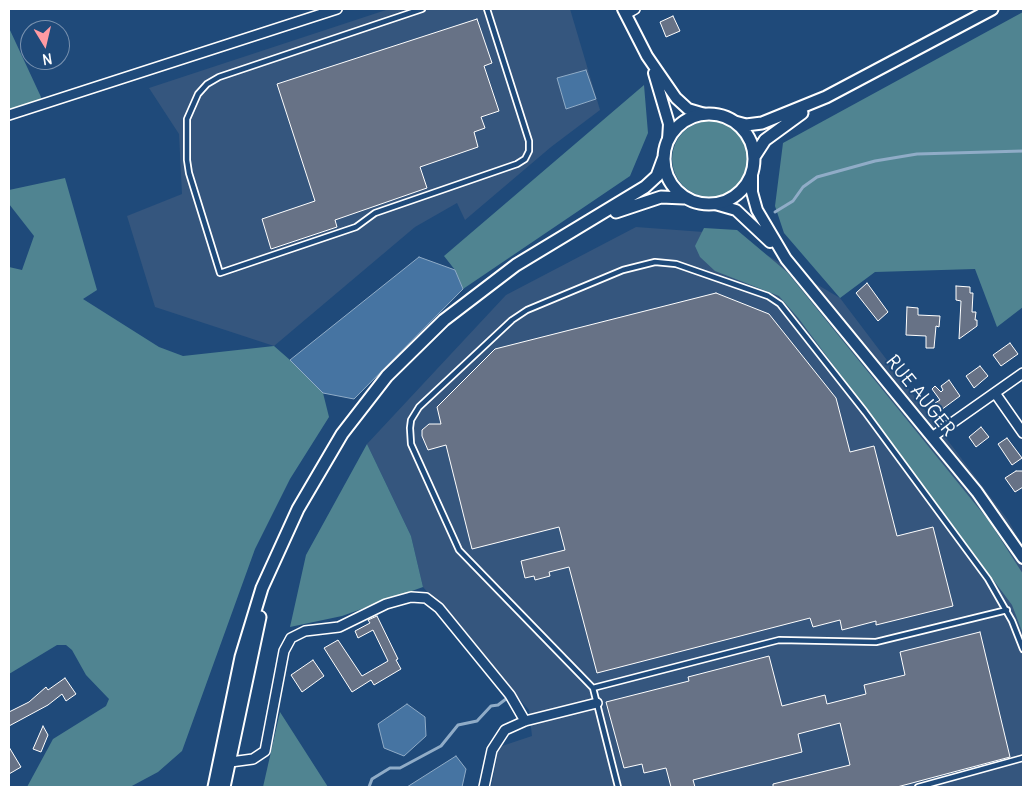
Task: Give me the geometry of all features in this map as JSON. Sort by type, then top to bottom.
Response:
[{"type":"main road","points":[[578,230],[624,208],[653,198],[673,196],[704,204],[716,204],[736,195],[747,183],[752,173],[754,158],[760,145],[771,134],[826,97],[992,9]]},
{"type":"main road","points":[[214,787],[224,763],[255,635],[279,550],[298,509],[330,452],[398,364],[436,327],[516,265],[578,230],[649,184],[660,170],[668,140],[674,131],[685,121],[705,114],[721,116],[746,125],[762,122],[826,97]]},
{"type":"main road","points":[[735,122],[749,138],[754,158]]},
{"type":"main road","points":[[664,157],[668,179],[674,188],[688,199]]},
{"type":"main road","points":[[224,763],[224,787]]},
{"type":"street","points":[[9,115],[337,9]]},
{"type":"street","points":[[628,10],[647,56],[667,115],[670,131],[668,140]]},
{"type":"street","points":[[647,56],[682,104],[688,109],[705,114]]},
{"type":"street","name":"RUE AUGER","points":[[752,173],[752,192],[757,210],[786,259]]},
{"type":"street","name":"RUE AUGER","points":[[716,204],[731,207],[742,214],[786,259],[991,509],[1023,558]]},
{"type":"street","points":[[932,437],[1023,373]]},
{"type":"street","points":[[995,393],[1023,433]]},
{"type":"street","points":[[224,763],[253,759],[265,751],[284,651],[291,638],[305,631],[339,627],[386,604],[411,597],[426,598],[439,608],[510,695],[525,721]]},
{"type":"street","points":[[484,787],[490,758],[496,743],[506,730],[525,721],[597,703]]},
{"type":"lane","points":[[422,9],[219,77],[207,84],[198,94],[187,120],[187,160],[220,273],[356,227],[375,213],[517,164],[525,159],[529,151],[529,141],[487,9]]},
{"type":"lane","points":[[618,787],[594,688],[459,550],[411,444],[410,428],[419,407],[512,320],[527,310],[645,263],[676,264],[768,296],[780,304],[883,436],[988,579],[1007,610],[1023,649]]},
{"type":"lane","points":[[594,688],[789,638],[876,642],[1007,610]]},
{"type":"lane","points":[[918,787],[1023,758]]},
{"type":"shaded area","points":[[389,9],[570,9],[600,110],[551,147],[465,220],[457,203],[415,227],[274,346],[155,307],[127,216],[182,194],[179,134],[149,88]]},
{"type":"shaded area","points":[[586,70],[596,99],[566,109],[557,78]]},
{"type":"shaded area","points":[[636,227],[731,234],[840,298],[1008,520],[1023,546],[1023,787],[491,787],[499,747],[532,736],[529,710],[423,587],[411,536],[367,444],[506,295]]},
{"type":"shaded area","points":[[419,257],[455,270],[463,289],[354,399],[323,393],[290,360]]},
{"type":"shaded area","points":[[407,704],[425,717],[426,736],[404,756],[384,748],[378,724]]},
{"type":"shaded area","points":[[456,756],[466,769],[462,787],[407,787]]},
{"type":"green space","points":[[1023,12],[1023,307],[997,327],[975,269],[875,272],[840,298],[784,233],[775,206],[783,143]]},
{"type":"green space","points":[[9,28],[20,52],[20,70],[28,70],[41,97],[40,101],[9,110]]},
{"type":"green space","points":[[644,85],[648,133],[630,176],[463,289],[455,270],[444,256]]},
{"type":"green space","points":[[703,121],[717,121],[731,127],[742,138],[748,152],[745,174],[737,186],[717,197],[703,197],[689,191],[678,180],[672,166],[672,152],[678,138],[689,127]]},
{"type":"green space","points":[[65,178],[97,290],[83,299],[159,347],[183,356],[274,346],[323,393],[329,417],[290,479],[255,549],[182,751],[158,772],[130,787],[27,787],[53,739],[106,706],[109,699],[86,675],[72,650],[66,645],[57,645],[9,674],[9,267],[22,270],[34,236],[9,204],[9,190]]},
{"type":"green space","points":[[704,228],[737,230],[787,272],[989,521],[1023,574],[1023,634],[1012,605],[799,319],[779,296],[715,271],[700,257],[695,246]]},
{"type":"green space","points":[[367,444],[411,536],[423,587],[342,616],[290,627],[306,555]]},
{"type":"green space","points":[[280,712],[328,787],[263,787]]},
{"type":"building","points":[[673,16],[680,31],[666,37],[660,22]]},
{"type":"building","points":[[477,19],[492,63],[484,66],[499,111],[481,117],[485,128],[474,132],[478,147],[420,167],[427,188],[335,220],[337,227],[271,249],[262,219],[315,201],[277,84]]},
{"type":"building","points":[[867,283],[888,312],[878,321],[856,293]]},
{"type":"building","points":[[956,286],[970,287],[970,293],[973,293],[972,312],[976,312],[975,320],[977,320],[977,326],[959,339],[961,301],[956,300]]},
{"type":"building","points":[[716,293],[769,314],[836,398],[850,452],[874,446],[897,536],[933,527],[953,606],[876,625],[876,621],[842,630],[840,620],[813,627],[810,618],[597,673],[569,567],[549,572],[550,576],[535,580],[534,576],[525,578],[521,561],[565,550],[559,527],[472,549],[446,445],[428,450],[422,436],[422,430],[429,424],[441,424],[437,407],[495,349]]},
{"type":"building","points":[[907,307],[918,308],[918,315],[940,316],[939,327],[936,326],[934,348],[926,348],[926,336],[906,335]]},
{"type":"building","points":[[1010,343],[1018,354],[1001,366],[993,355]]},
{"type":"building","points":[[980,366],[988,376],[974,388],[966,376]]},
{"type":"building","points":[[949,380],[960,396],[941,410],[935,403],[940,400],[932,389],[935,386],[941,392],[943,390],[941,386]]},
{"type":"building","points":[[981,427],[989,437],[976,447],[969,437]]},
{"type":"building","points":[[1007,438],[1022,458],[1012,465],[998,444]]},
{"type":"building","points":[[1016,471],[1023,471],[1023,487],[1015,492],[1005,478]]},
{"type":"building","points":[[377,616],[401,669],[374,685],[371,680],[352,692],[324,648],[338,640],[362,676],[388,661],[373,630],[358,638],[355,631],[370,623],[368,620]]},
{"type":"building","points":[[980,632],[1010,757],[897,787],[773,787],[773,784],[850,765],[840,723],[798,734],[802,752],[693,780],[695,787],[671,787],[666,768],[644,773],[642,764],[624,768],[606,702],[689,681],[688,677],[769,656],[782,706],[825,695],[827,704],[866,694],[864,685],[905,675],[900,652]]},
{"type":"building","points":[[313,660],[324,676],[302,692],[291,675]]},
{"type":"building","points":[[65,678],[76,694],[66,701],[62,694],[48,705],[9,726],[9,712],[29,702],[46,687],[48,690]]},
{"type":"building","points":[[43,726],[48,735],[41,752],[33,749]]},
{"type":"building","points":[[9,747],[21,767],[9,774]]},
{"type":"waterway","points":[[775,212],[793,201],[803,187],[817,177],[875,161],[917,154],[1023,151]]},
{"type":"waterway","points":[[369,787],[372,779],[390,768],[400,768],[441,746],[458,725],[477,721],[491,706],[498,705],[506,699]]}]
